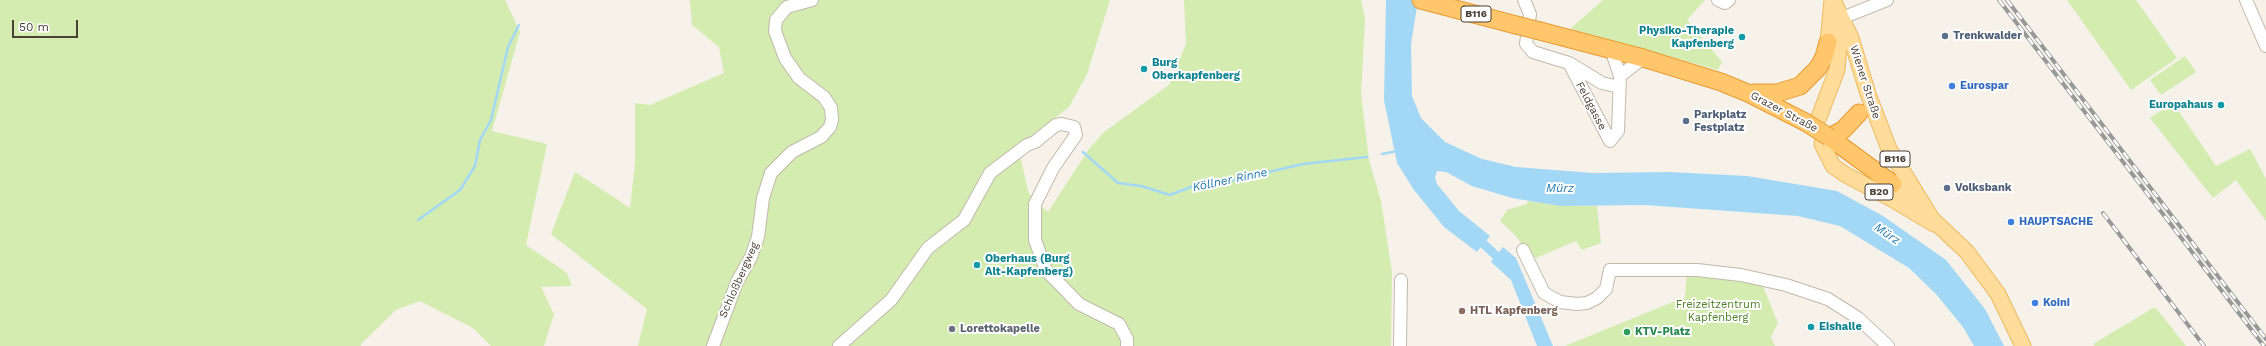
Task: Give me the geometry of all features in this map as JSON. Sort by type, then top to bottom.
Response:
[{"type":"highway","name":"Grazer Straße","points":[[1429,2],[1644,58],[1696,74],[1750,94],[1776,100],[1812,120],[1826,140],[1893,184]]},
{"type":"highway","points":[[1776,100],[1800,86],[1809,78],[1824,57],[1828,42]]},
{"type":"highway","points":[[1826,140],[1843,130],[1859,113]]},
{"type":"main road","points":[[1833,0],[1842,18]]},
{"type":"main road","points":[[1828,42],[1833,0]]},
{"type":"main road","name":"Wiener Straße","points":[[1842,18],[1851,38],[1868,94],[1889,150],[1932,219],[1967,252],[1998,294],[2023,346]]},
{"type":"main road","name":"Wiener Straße","points":[[1812,120],[1837,70],[1842,18]]},
{"type":"main road","points":[[1859,113],[1868,94]]},
{"type":"main road","name":"Wiener Straße","points":[[1826,140],[1833,166],[1846,175],[1892,199],[1945,231]]},
{"type":"main road","name":"Grazer Straße","points":[[1893,184],[1932,219]]},
{"type":"street","name":"Schloßbergweg","points":[[713,346],[737,282],[751,257],[758,238],[763,198],[771,174],[792,152],[821,137],[830,126],[832,120],[831,108],[824,97],[799,78],[785,58],[775,31],[776,20],[787,7],[812,0]]},
{"type":"street","name":"Feldgasse","points":[[1524,0],[1530,14],[1525,39],[1529,49],[1569,63],[1602,83],[1620,82],[1618,131],[1610,141],[1569,63]]},
{"type":"street","points":[[1718,0],[1725,3],[1729,0]]},
{"type":"street","points":[[1842,18],[1887,0]]},
{"type":"street","points":[[2246,0],[2266,46]]},
{"type":"street","points":[[1606,48],[1620,82],[1644,58]]},
{"type":"street","points":[[839,346],[891,300],[928,248],[964,220],[990,173],[1027,145],[1035,142],[1056,125],[1062,124],[1074,127],[1076,135],[1053,168],[1035,204],[1035,240],[1046,270],[1079,304],[1119,324],[1127,339],[1127,346]]},
{"type":"street","points":[[1523,250],[1544,293],[1560,302],[1576,304],[1587,303],[1597,298],[1606,289],[1610,270],[1697,270],[1741,275],[1786,285],[1828,300],[1858,318],[1888,346]]},
{"type":"street","points":[[1400,346],[1401,280]]},
{"type":"green space","points":[[0,0],[505,0],[520,32],[492,131],[547,144],[526,245],[567,273],[572,286],[541,287],[554,314],[544,346],[491,346],[473,328],[420,301],[396,310],[361,344],[361,346],[0,346]]},
{"type":"green space","points":[[690,0],[1110,0],[1087,74],[1069,107],[1018,146],[1028,191],[1034,201],[1048,212],[1089,149],[1104,132],[1169,85],[1186,44],[1184,0],[1361,0],[1365,19],[1361,94],[1369,160],[1381,201],[1392,272],[1391,346],[638,346],[647,309],[551,234],[575,172],[630,208],[635,164],[635,103],[650,105],[724,73],[719,47],[692,25]]},
{"type":"green space","points":[[1603,0],[1705,0],[1687,20],[1722,62],[1718,70],[1570,29]]},
{"type":"green space","points":[[2067,0],[2136,0],[2177,58],[2131,90]]},
{"type":"green space","points":[[2185,56],[2196,72],[2161,95],[2150,80]]},
{"type":"green space","points":[[2173,103],[2216,166],[2250,149],[2266,179],[2266,221],[2236,180],[2213,198],[2150,118]]},
{"type":"green space","points":[[1528,201],[1560,206],[1597,206],[1601,243],[1582,250],[1576,241],[1536,258],[1529,255],[1515,235],[1500,221],[1507,210],[1527,204]]},
{"type":"green space","name":"Freizeitzentrum Kapfenberg","points":[[1687,272],[1762,284],[1778,323],[1771,337],[1775,346],[1565,346],[1685,297]]},
{"type":"green space","points":[[2153,308],[2156,308],[2186,346],[2095,346],[2093,344]]},
{"type":"water","name":"Mürz","points":[[1386,0],[1418,0],[1411,44],[1412,96],[1421,118],[1445,142],[1482,159],[1516,167],[1593,173],[1669,172],[1747,176],[1837,191],[1883,216],[1946,260],[1985,309],[2004,346],[1974,346],[1963,327],[1936,294],[1909,268],[1840,226],[1798,216],[1645,205],[1560,206],[1512,198],[1472,186],[1446,172],[1437,171],[1435,177],[1437,184],[1459,211],[1490,236],[1477,252],[1444,227],[1414,190],[1397,163],[1384,100]]},
{"type":"water","points":[[1503,247],[1516,258],[1553,346],[1537,346],[1511,280],[1491,262]]},
{"type":"waterway","points":[[418,220],[460,190],[475,166],[480,140],[491,120],[508,47],[519,25]]},
{"type":"waterway","name":"Köllner Rinne","points":[[1382,154],[1397,151]]},
{"type":"waterway","name":"Köllner Rinne","points":[[1083,152],[1118,183],[1141,186],[1170,195],[1199,184],[1217,184],[1303,164],[1367,157]]},
{"type":"waterway","name":"Mürz","points":[[1475,236],[1505,264]]},
{"type":"railway","points":[[1999,0],[2264,346]]},
{"type":"railway","points":[[2007,0],[2266,339]]},
{"type":"railway","points":[[2103,213],[2204,346]]},
{"type":"place","name":"Trenkwalder","points":[[1945,36]]},
{"type":"place","name":"Physiko-Therapie Kapfenberg","points":[[1742,37]]},
{"type":"place","name":"Burg Oberkapfenberg","points":[[1144,69]]},
{"type":"place","name":"Eurospar","points":[[1952,86]]},
{"type":"place","name":"Europahaus","points":[[2221,105]]},
{"type":"place","name":"Parkplatz Festplatz","points":[[1686,121]]},
{"type":"place","name":"Volksbank","points":[[1947,188]]},
{"type":"place","name":"HAUPTSACHE","points":[[2011,222]]},
{"type":"place","name":"Oberhaus (Burg Alt-Kapfenberg)","points":[[977,265]]},
{"type":"place","name":"Koini","points":[[2035,303]]},
{"type":"place","name":"HTL Kapfenberg","points":[[1462,311]]},
{"type":"place","name":"Eishalle","points":[[1811,327]]},
{"type":"place","name":"Lorettokapelle","points":[[952,329]]},
{"type":"place","name":"KTV-Platz","points":[[1627,332]]}]
